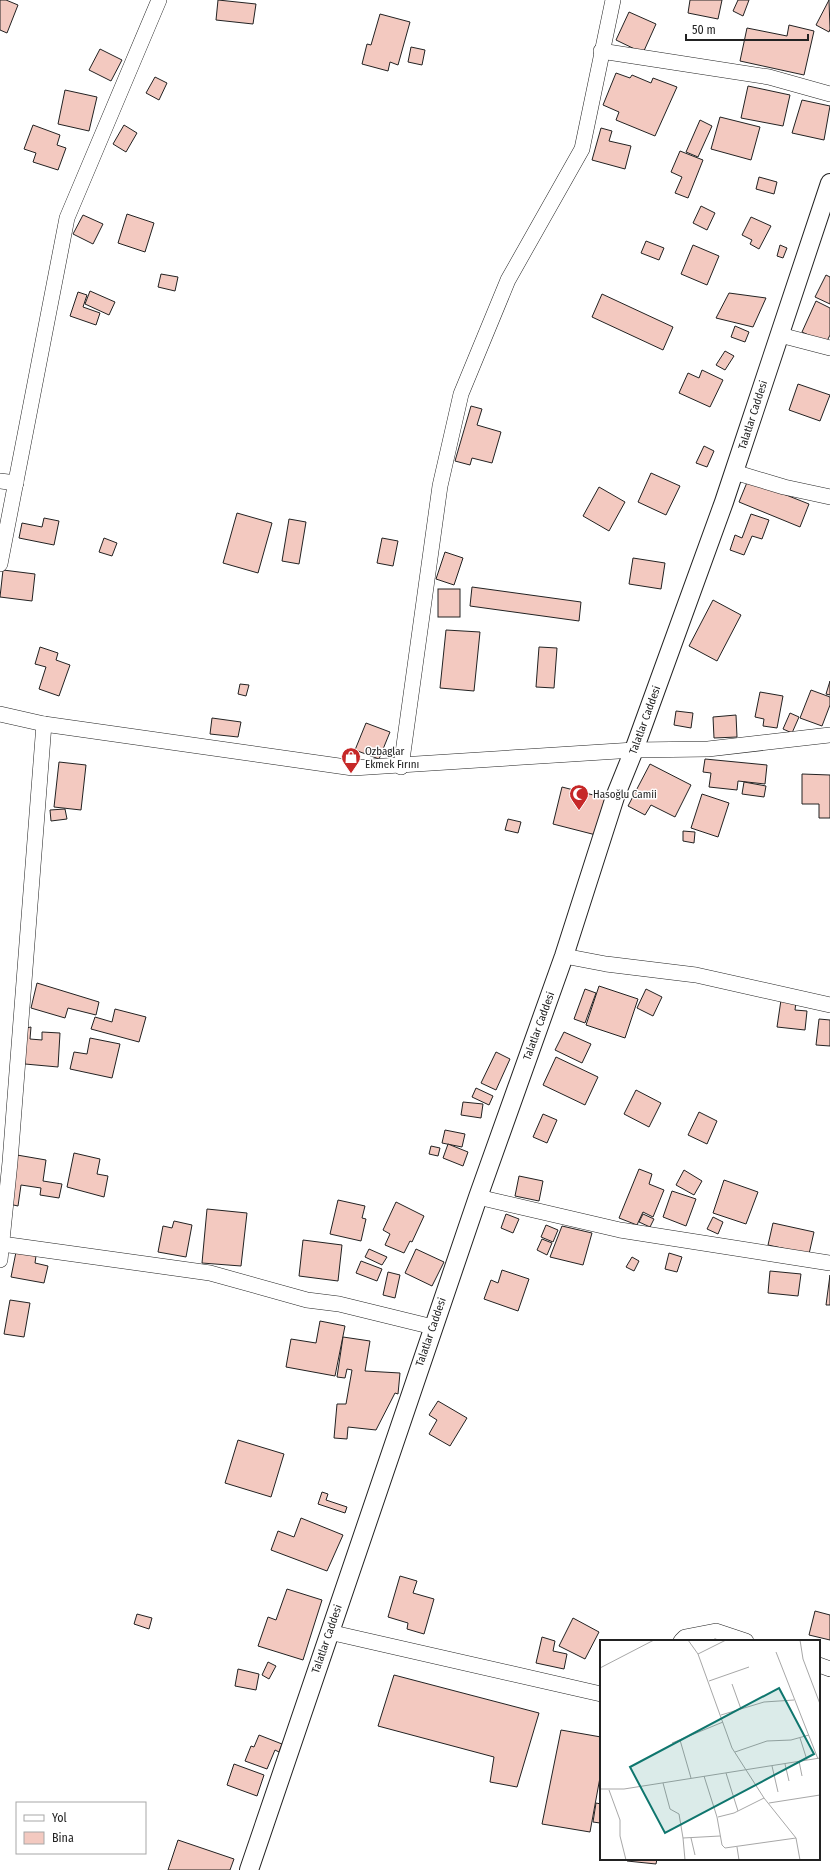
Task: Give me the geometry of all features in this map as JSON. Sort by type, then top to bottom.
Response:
[{"type":"street","points":[[0,564],[67,218],[159,0]]},
{"type":"street","points":[[401,767],[440,486],[461,394],[508,280],[582,149],[601,51],[613,0]]},
{"type":"street","points":[[601,51],[769,77],[830,94]]},
{"type":"street","name":"Talatlar Caddesi","points":[[249,1870],[433,1327],[564,956],[615,797],[634,750],[734,472],[830,184]]},
{"type":"street","points":[[780,334],[830,348]]},
{"type":"street","points":[[734,472],[784,487],[830,497]]},
{"type":"street","points":[[0,480],[16,483]]},
{"type":"street","points":[[0,714],[44,724],[353,768],[401,767],[634,750],[708,749],[830,735]]},
{"type":"street","points":[[0,1260],[10,1162],[44,724]]},
{"type":"street","points":[[564,956],[606,964],[696,975],[830,1005]]},
{"type":"street","points":[[478,1197],[620,1230],[830,1263]]},
{"type":"street","points":[[2,1244],[210,1272],[307,1300],[339,1304],[433,1327]]},
{"type":"street","points":[[682,1640],[685,1637],[716,1631],[743,1640]]},
{"type":"street","points":[[329,1632],[600,1694]]},
{"type":"street","points":[[820,1665],[830,1669]]},
{"type":"building","points":[[0,0],[6,0],[18,5],[7,33],[0,30]]},
{"type":"building","points":[[218,0],[256,4],[253,24],[216,20]]},
{"type":"building","points":[[690,0],[722,0],[718,19],[688,13]]},
{"type":"building","points":[[738,0],[749,0],[743,16],[733,11]]},
{"type":"building","points":[[829,0],[830,29],[829,32],[816,25]]},
{"type":"building","points":[[629,12],[656,24],[643,53],[616,40]]},
{"type":"building","points":[[380,14],[410,22],[398,65],[390,62],[388,71],[362,64],[367,44],[371,45]]},
{"type":"building","points":[[789,25],[814,31],[804,75],[740,61],[747,28],[787,36]]},
{"type":"building","points":[[411,47],[425,50],[422,65],[408,62]]},
{"type":"building","points":[[100,49],[122,60],[111,81],[89,70]]},
{"type":"building","points":[[616,73],[630,78],[632,75],[651,83],[653,78],[677,87],[655,136],[616,120],[619,112],[603,105]]},
{"type":"building","points":[[155,77],[167,83],[159,100],[146,93]]},
{"type":"building","points":[[748,86],[790,95],[783,126],[741,118]]},
{"type":"building","points":[[65,90],[97,97],[89,131],[58,124]]},
{"type":"building","points":[[802,100],[830,106],[824,140],[792,133]]},
{"type":"building","points":[[720,117],[760,127],[751,160],[711,149]]},
{"type":"building","points":[[700,120],[712,126],[698,157],[686,152]]},
{"type":"building","points":[[33,125],[60,135],[57,145],[66,148],[58,170],[33,162],[36,153],[24,149]]},
{"type":"building","points":[[124,125],[137,133],[126,152],[113,144]]},
{"type":"building","points":[[601,128],[612,131],[609,141],[631,146],[625,169],[592,160]]},
{"type":"building","points":[[680,151],[703,160],[688,198],[675,193],[682,177],[671,172]]},
{"type":"building","points":[[759,177],[777,182],[774,194],[756,189]]},
{"type":"building","points":[[701,206],[715,213],[707,230],[693,223]]},
{"type":"building","points":[[127,214],[154,223],[145,252],[118,243]]},
{"type":"building","points":[[83,215],[103,224],[93,244],[73,234]]},
{"type":"building","points":[[751,217],[771,226],[759,249],[750,244],[752,240],[742,235]]},
{"type":"building","points":[[646,241],[664,248],[659,260],[641,253]]},
{"type":"building","points":[[693,245],[719,256],[707,285],[681,274]]},
{"type":"building","points":[[780,245],[787,248],[783,258],[777,256]]},
{"type":"building","points":[[161,274],[178,277],[175,291],[158,287]]},
{"type":"building","points":[[826,275],[830,277],[830,304],[815,297]]},
{"type":"building","points":[[90,291],[115,302],[109,315],[85,304]]},
{"type":"building","points":[[78,292],[87,295],[83,307],[100,313],[96,325],[70,316]]},
{"type":"building","points":[[729,293],[766,298],[753,327],[716,318]]},
{"type":"building","points":[[602,294],[673,327],[663,350],[592,317]]},
{"type":"building","points":[[816,301],[830,308],[830,335],[826,343],[802,332]]},
{"type":"building","points":[[735,326],[749,332],[745,342],[731,337]]},
{"type":"building","points":[[725,351],[734,356],[725,370],[716,365]]},
{"type":"building","points":[[702,370],[723,380],[710,407],[679,393],[688,373],[699,378]]},
{"type":"building","points":[[798,384],[830,395],[820,421],[789,410]]},
{"type":"building","points":[[471,406],[482,409],[477,425],[501,432],[492,463],[472,458],[470,465],[455,461]]},
{"type":"building","points":[[704,446],[714,451],[707,467],[696,463]]},
{"type":"building","points":[[651,473],[680,486],[666,515],[638,502]]},
{"type":"building","points":[[748,480],[809,504],[800,527],[739,502]]},
{"type":"building","points":[[599,487],[625,502],[609,531],[583,516]]},
{"type":"building","points":[[237,513],[272,523],[258,573],[223,563]]},
{"type":"building","points":[[751,514],[769,520],[762,539],[752,536],[744,555],[730,550],[735,535],[742,538]]},
{"type":"building","points":[[44,518],[59,521],[54,545],[19,538],[22,523],[42,527]]},
{"type":"building","points":[[289,519],[306,522],[299,564],[282,561]]},
{"type":"building","points":[[104,538],[117,543],[112,556],[99,552]]},
{"type":"building","points":[[382,538],[398,541],[393,566],[377,563]]},
{"type":"building","points":[[445,552],[463,558],[454,585],[436,579]]},
{"type":"building","points":[[633,558],[665,563],[661,589],[629,584]]},
{"type":"building","points":[[3,570],[35,574],[32,601],[0,597]]},
{"type":"building","points":[[472,587],[581,602],[579,621],[470,606]]},
{"type":"building","points":[[438,589],[460,589],[460,617],[438,617]]},
{"type":"building","points":[[713,600],[741,615],[717,661],[689,646]]},
{"type":"building","points":[[446,630],[480,632],[474,691],[440,688]]},
{"type":"building","points":[[40,647],[58,653],[56,660],[70,665],[59,696],[39,689],[46,667],[35,664]]},
{"type":"building","points":[[539,647],[557,648],[554,688],[536,687]]},
{"type":"building","points":[[830,681],[830,695],[826,694]]},
{"type":"building","points":[[240,684],[249,685],[246,696],[238,694]]},
{"type":"building","points":[[811,690],[830,697],[830,705],[822,726],[800,718]]},
{"type":"building","points":[[760,692],[783,696],[777,728],[763,726],[764,719],[755,717]]},
{"type":"building","points":[[676,711],[693,713],[691,728],[674,725]]},
{"type":"building","points":[[790,713],[799,717],[792,733],[783,729]]},
{"type":"building","points":[[736,715],[737,737],[714,738],[713,717]]},
{"type":"building","points":[[212,718],[241,722],[238,737],[210,734]]},
{"type":"building","points":[[366,723],[390,732],[379,759],[355,750]]},
{"type":"building","points":[[705,759],[767,765],[765,784],[738,781],[737,790],[709,787],[711,773],[703,772]]},
{"type":"building","points":[[59,762],[86,765],[81,810],[54,807]]},
{"type":"building","points":[[650,764],[691,785],[675,817],[651,805],[645,815],[628,806]]},
{"type":"building","points":[[802,774],[830,775],[830,818],[819,818],[819,804],[802,804]]},
{"type":"building","points":[[744,782],[766,786],[764,797],[742,794]]},
{"type":"building","name":"Hasoğlu Camii","points":[[562,787],[605,798],[596,835],[553,824]]},
{"type":"building","points":[[702,794],[729,803],[718,837],[691,828]]},
{"type":"building","points":[[65,809],[67,819],[51,821],[50,810]]},
{"type":"building","points":[[508,819],[521,822],[518,833],[505,830]]},
{"type":"building","points":[[683,831],[695,832],[694,843],[683,841]]},
{"type":"building","points":[[37,983],[99,1002],[96,1015],[68,1008],[65,1018],[31,1008]]},
{"type":"building","points":[[599,986],[638,999],[625,1038],[586,1025]]},
{"type":"building","points":[[585,989],[596,993],[585,1023],[574,1019]]},
{"type":"building","points":[[646,989],[662,997],[653,1016],[637,1008]]},
{"type":"building","points":[[781,1000],[796,1002],[795,1010],[807,1011],[805,1030],[777,1027]]},
{"type":"building","points":[[115,1009],[146,1017],[139,1042],[91,1029],[95,1017],[112,1022]]},
{"type":"building","points":[[819,1019],[830,1020],[830,1046],[816,1045]]},
{"type":"building","points":[[31,1027],[30,1039],[42,1040],[42,1032],[60,1033],[58,1067],[25,1064],[26,1028]]},
{"type":"building","points":[[564,1032],[591,1044],[582,1063],[555,1050]]},
{"type":"building","points":[[90,1038],[120,1044],[112,1078],[70,1069],[74,1052],[87,1054]]},
{"type":"building","points":[[496,1052],[510,1059],[496,1090],[481,1083]]},
{"type":"building","points":[[556,1057],[598,1077],[585,1105],[543,1085]]},
{"type":"building","points":[[476,1088],[493,1096],[489,1105],[472,1097]]},
{"type":"building","points":[[636,1090],[661,1103],[649,1127],[624,1114]]},
{"type":"building","points":[[463,1102],[483,1104],[481,1118],[461,1115]]},
{"type":"building","points":[[699,1112],[717,1121],[707,1144],[688,1135]]},
{"type":"building","points":[[543,1114],[557,1120],[547,1143],[533,1137]]},
{"type":"building","points":[[445,1130],[465,1134],[462,1147],[442,1143]]},
{"type":"building","points":[[448,1144],[468,1152],[463,1166],[443,1158]]},
{"type":"building","points":[[431,1146],[440,1148],[438,1156],[429,1154]]},
{"type":"building","points":[[74,1153],[100,1159],[97,1174],[108,1176],[104,1197],[67,1187]]},
{"type":"building","points":[[17,1155],[46,1160],[43,1181],[62,1184],[59,1198],[40,1195],[41,1188],[21,1185],[18,1206],[9,1204]]},
{"type":"building","points":[[639,1169],[652,1174],[649,1184],[664,1190],[653,1217],[643,1212],[637,1225],[619,1218]]},
{"type":"building","points":[[684,1170],[702,1181],[694,1195],[676,1185]]},
{"type":"building","points":[[519,1176],[543,1181],[539,1201],[515,1196]]},
{"type":"building","points":[[724,1180],[758,1192],[746,1224],[713,1213]]},
{"type":"building","points":[[672,1191],[696,1199],[686,1226],[663,1217]]},
{"type":"building","points":[[338,1200],[365,1206],[362,1218],[366,1219],[361,1241],[330,1234]]},
{"type":"building","points":[[396,1202],[424,1216],[412,1242],[410,1241],[404,1253],[385,1245],[390,1234],[383,1230]]},
{"type":"building","points":[[207,1209],[247,1213],[241,1266],[202,1263]]},
{"type":"building","points":[[506,1214],[519,1219],[513,1233],[501,1228]]},
{"type":"building","points":[[643,1214],[654,1219],[650,1227],[639,1222]]},
{"type":"building","points":[[713,1217],[723,1222],[718,1234],[707,1229]]},
{"type":"building","points":[[174,1221],[192,1225],[186,1257],[158,1252],[163,1226],[172,1228]]},
{"type":"building","points":[[773,1223],[814,1232],[809,1254],[768,1245]]},
{"type":"building","points":[[546,1225],[558,1230],[553,1242],[541,1237]]},
{"type":"building","points":[[562,1226],[592,1233],[583,1265],[550,1257]]},
{"type":"building","points":[[542,1239],[552,1243],[547,1255],[537,1250]]},
{"type":"building","points":[[303,1240],[342,1245],[338,1281],[299,1276]]},
{"type":"building","points":[[369,1249],[387,1257],[382,1265],[365,1257]]},
{"type":"building","points":[[416,1249],[444,1262],[432,1286],[405,1273]]},
{"type":"building","points":[[16,1252],[36,1256],[35,1263],[48,1266],[44,1283],[11,1277]]},
{"type":"building","points":[[669,1253],[682,1257],[677,1272],[665,1269]]},
{"type":"building","points":[[632,1257],[639,1261],[634,1271],[626,1267]]},
{"type":"building","points":[[361,1261],[382,1269],[377,1281],[356,1273]]},
{"type":"building","points":[[502,1270],[529,1279],[518,1311],[484,1299],[491,1280],[498,1283]]},
{"type":"building","points":[[770,1271],[801,1274],[798,1296],[768,1293]]},
{"type":"building","points":[[388,1272],[400,1275],[395,1298],[383,1295]]},
{"type":"building","points":[[830,1275],[830,1305],[826,1305]]},
{"type":"building","points":[[10,1300],[30,1303],[24,1337],[4,1334]]},
{"type":"building","points":[[320,1321],[345,1326],[335,1376],[286,1367],[291,1339],[316,1343]]},
{"type":"building","points":[[343,1337],[370,1341],[365,1371],[400,1373],[398,1394],[395,1393],[376,1430],[348,1427],[347,1439],[334,1438],[337,1404],[346,1404],[352,1370],[347,1369],[345,1378],[337,1377]]},
{"type":"building","points":[[438,1401],[467,1418],[450,1446],[429,1434],[437,1420],[429,1415]]},
{"type":"building","points":[[238,1440],[284,1454],[271,1497],[225,1483]]},
{"type":"building","points":[[322,1492],[328,1494],[326,1500],[347,1507],[345,1513],[318,1504]]},
{"type":"building","points":[[301,1518],[343,1535],[327,1571],[271,1550],[278,1531],[294,1537]]},
{"type":"building","points":[[400,1576],[417,1581],[413,1593],[434,1599],[424,1634],[407,1629],[408,1623],[388,1617]]},
{"type":"building","points":[[287,1589],[322,1600],[303,1660],[258,1646],[268,1617],[276,1620]]},
{"type":"building","points":[[815,1611],[830,1615],[830,1640],[809,1635]]},
{"type":"building","points":[[137,1614],[152,1618],[149,1629],[134,1624]]},
{"type":"building","points":[[573,1618],[599,1632],[585,1659],[559,1646]]},
{"type":"building","points":[[542,1637],[555,1641],[553,1651],[567,1654],[564,1669],[536,1663]]},
{"type":"building","points":[[268,1662],[276,1666],[269,1679],[262,1675]]},
{"type":"building","points":[[238,1669],[259,1674],[256,1690],[235,1686]]},
{"type":"building","points":[[394,1675],[539,1713],[517,1787],[490,1782],[494,1757],[378,1726]]},
{"type":"building","points":[[561,1730],[600,1737],[600,1777],[590,1832],[542,1824]]},
{"type":"building","points":[[259,1735],[282,1744],[279,1752],[275,1750],[267,1769],[245,1761],[251,1746],[254,1747]]},
{"type":"building","points":[[234,1764],[264,1775],[257,1796],[227,1785]]},
{"type":"building","points":[[596,1803],[600,1804],[600,1823],[593,1822]]},
{"type":"building","points":[[178,1840],[234,1859],[230,1870],[168,1870]]},
{"type":"building","points":[[627,1860],[657,1860],[656,1864]]},
{"type":"place","name":"Ozbaglar Ekmek Fırını","points":[[351,774]]},
{"type":"place","name":"Hasoğlu Camii","points":[[579,811]]}]
